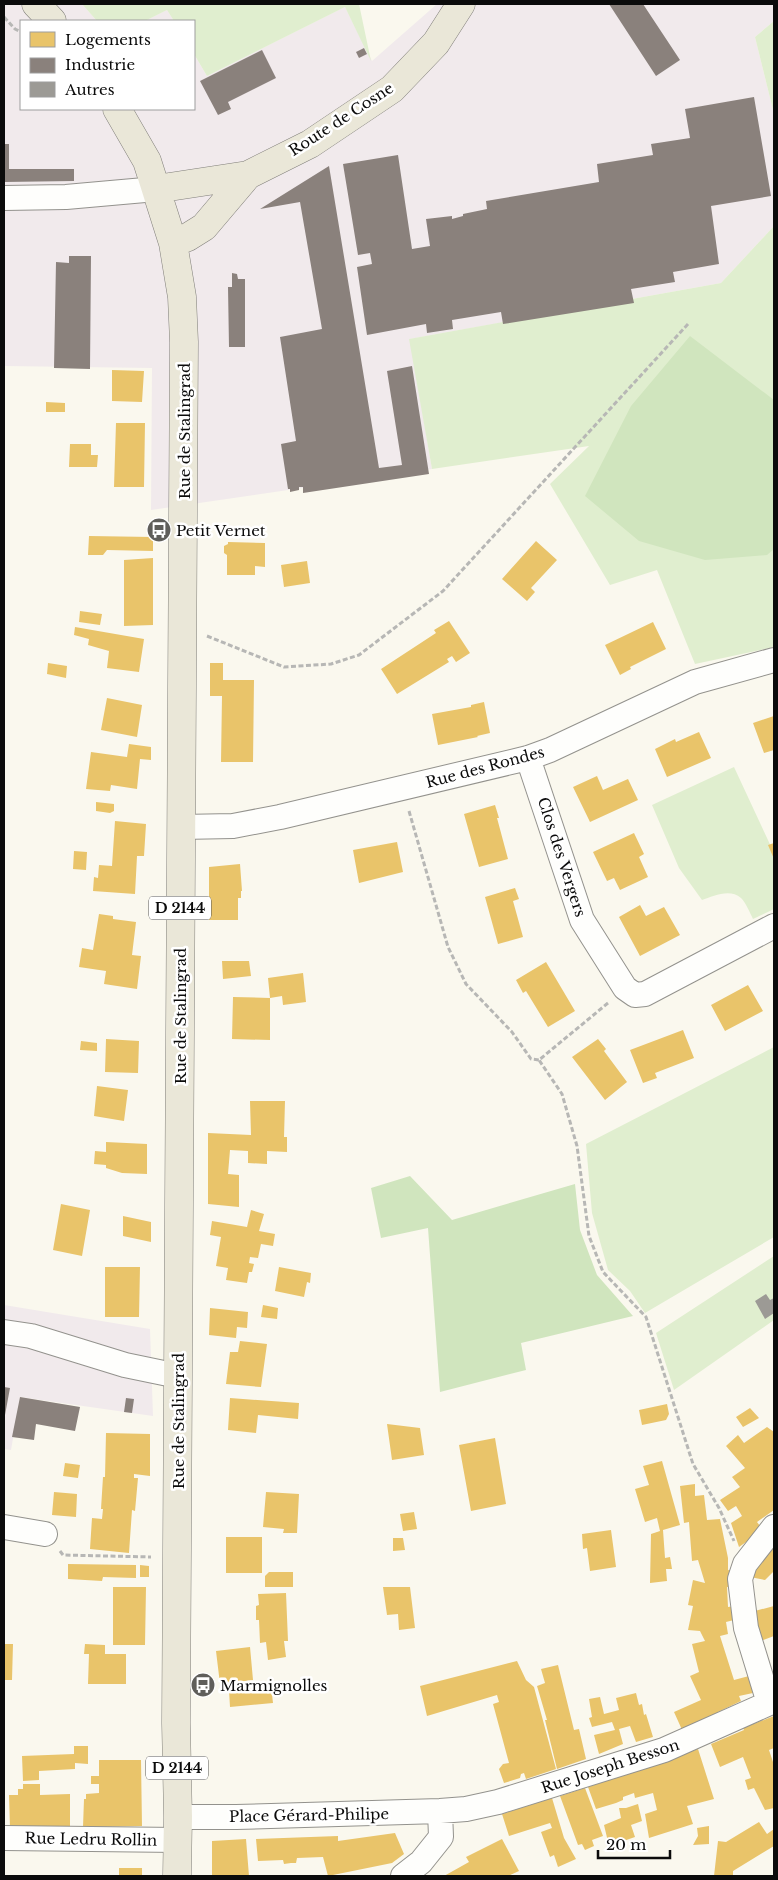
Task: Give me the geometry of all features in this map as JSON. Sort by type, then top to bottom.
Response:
[{"type":"main road","points":[[36,4],[51,20]]},
{"type":"main road","name":"Route de Cosne","points":[[156,189],[248,175],[310,144],[392,89],[436,43],[461,4]]},
{"type":"main road","name":"Rue de Stalingrad","points":[[118,110],[147,161],[173,243],[182,297],[184,342],[176,1723],[177,1876]]},
{"type":"main road","name":"Route de Cosne","points":[[173,243],[188,237],[204,227],[248,175]]},
{"type":"street","points":[[4,198],[66,197],[156,189]]},
{"type":"street","name":"Rue des Rondes","points":[[181,827],[233,826],[403,789],[528,758],[550,750],[694,682],[774,660]]},
{"type":"street","name":"Clos des Vergers","points":[[528,758],[582,920],[625,988]]},
{"type":"street","points":[[625,988],[635,995],[645,994],[774,926]]},
{"type":"street","points":[[4,1332],[31,1336],[125,1366],[178,1376]]},
{"type":"street","points":[[4,1527],[45,1534]]},
{"type":"street","points":[[772,1702],[746,1628],[740,1579],[745,1564],[774,1527]]},
{"type":"street","name":"Rue Joseph Besson","points":[[440,1811],[466,1809],[498,1802],[664,1750],[772,1702]]},
{"type":"street","points":[[403,1876],[421,1862],[441,1837],[440,1811]]},
{"type":"street","name":"Place Gérard-Philipe","points":[[178,1828],[236,1817],[440,1811]]},
{"type":"street","name":"Rue Ledru Rollin","points":[[4,1838],[178,1828]]},
{"type":"path","points":[[4,17],[15,29],[20,32]]},
{"type":"path","points":[[182,626],[284,667],[331,664],[358,655],[443,591],[688,324]]},
{"type":"path","points":[[403,789],[448,947],[466,984],[512,1032],[531,1059],[539,1060],[625,988]]},
{"type":"path","points":[[539,1060],[562,1094],[577,1146],[590,1236],[602,1272],[646,1317],[693,1464],[718,1508],[745,1564]]},
{"type":"path","points":[[45,1534],[63,1555],[177,1558]]},
{"type":"shaded area","points":[[4,4],[82,4],[96,20],[20,20],[20,110],[195,110],[195,56],[207,76],[345,7],[372,61],[437,4],[774,4],[774,21],[755,37],[774,114],[774,226],[721,283],[410,339],[432,469],[151,510],[152,368],[4,366]]},
{"type":"shaded area","points":[[167,10],[173,20],[147,20]]},
{"type":"shaded area","points":[[4,1305],[150,1329],[153,1416],[20,1397],[11,1450],[4,1449]]},
{"type":"green space","points":[[82,4],[359,4],[371,61],[345,7],[207,76],[195,56],[195,20],[173,20],[167,10],[147,20],[96,20]]},
{"type":"green space","points":[[774,21],[774,114],[755,37]]},
{"type":"green space","points":[[774,226],[774,647],[695,664],[657,570],[610,585],[550,484],[589,446],[432,469],[409,339],[721,283]]},
{"type":"green space","points":[[690,336],[774,400],[774,549],[767,555],[705,560],[639,541],[585,496],[631,406]]},
{"type":"green space","points":[[734,767],[774,853],[774,909],[753,919],[745,903],[737,895],[727,893],[702,900],[679,868],[652,805]]},
{"type":"green space","points":[[774,1047],[774,1237],[645,1313],[630,1291],[608,1270],[592,1213],[586,1144]]},
{"type":"green space","points":[[410,1176],[452,1220],[575,1184],[580,1230],[597,1275],[633,1316],[521,1343],[526,1370],[440,1392],[428,1228],[381,1238],[371,1188]]},
{"type":"green space","points":[[774,1256],[774,1320],[674,1390],[656,1333]]},
{"type":"building: Logements","points":[[112,370],[144,371],[142,402],[112,401]]},
{"type":"building: Logements","points":[[46,402],[65,403],[65,412],[46,412]]},
{"type":"building: Logements","points":[[116,423],[145,423],[144,487],[114,487]]},
{"type":"building: Logements","points":[[70,444],[91,444],[91,455],[98,455],[97,467],[69,467]]},
{"type":"building: Logements","points":[[89,536],[153,537],[153,551],[107,550],[103,555],[88,555]]},
{"type":"building: Logements","points":[[536,541],[557,560],[531,588],[535,592],[527,601],[502,579]]},
{"type":"building: Logements","points":[[228,542],[265,543],[265,567],[255,566],[255,575],[227,575],[227,555],[224,553],[224,546]]},
{"type":"building: Logements","points":[[153,558],[153,625],[124,626],[124,560]]},
{"type":"building: Logements","points":[[307,561],[310,583],[284,587],[281,565]]},
{"type":"building: Logements","points":[[80,611],[102,614],[100,625],[79,622]]},
{"type":"building: Logements","points":[[449,621],[470,653],[456,662],[452,656],[447,659],[449,662],[397,694],[381,669],[436,633],[434,630]]},
{"type":"building: Logements","points":[[653,622],[666,649],[630,667],[631,669],[620,675],[605,645]]},
{"type":"building: Logements","points":[[75,627],[144,639],[139,672],[107,668],[109,651],[88,645],[89,639],[74,635]]},
{"type":"building: Logements","points":[[48,663],[67,666],[66,678],[47,674]]},
{"type":"building: Logements","points":[[210,663],[223,663],[223,680],[254,680],[253,762],[221,762],[222,696],[210,696]]},
{"type":"building: Logements","points":[[107,698],[142,705],[137,737],[101,730]]},
{"type":"building: Logements","points":[[484,702],[490,733],[438,745],[432,714],[471,707],[471,705]]},
{"type":"building: Logements","points":[[774,716],[774,750],[764,753],[753,723]]},
{"type":"building: Logements","points":[[699,732],[711,758],[667,777],[655,749],[675,739],[676,742]]},
{"type":"building: Logements","points":[[129,744],[151,747],[151,760],[140,759],[137,789],[111,785],[110,791],[86,789],[91,752],[127,757]]},
{"type":"building: Logements","points":[[597,776],[603,790],[628,779],[638,800],[590,822],[573,787]]},
{"type":"building: Logements","points":[[96,802],[114,804],[114,811],[110,813],[96,811]]},
{"type":"building: Logements","points":[[495,805],[508,859],[479,867],[464,814]]},
{"type":"building: Logements","points":[[115,821],[146,824],[144,856],[137,856],[135,894],[93,891],[94,877],[98,878],[99,865],[112,866]]},
{"type":"building: Logements","points":[[634,833],[644,854],[639,857],[648,877],[620,890],[614,878],[607,881],[593,852]]},
{"type":"building: Logements","points":[[397,842],[403,872],[359,883],[353,850]]},
{"type":"building: Logements","points":[[774,843],[774,859],[768,845]]},
{"type":"building: Logements","points":[[74,851],[87,852],[86,870],[73,869]]},
{"type":"building: Logements","points":[[240,864],[242,891],[241,898],[238,898],[238,920],[209,920],[209,867]]},
{"type":"building: Logements","points":[[515,888],[519,899],[513,901],[523,937],[498,944],[485,897]]},
{"type":"building: Logements","points":[[640,905],[646,916],[664,907],[680,935],[640,956],[619,917]]},
{"type":"building: Logements","points":[[99,914],[113,916],[113,919],[136,922],[132,955],[141,956],[137,989],[104,984],[106,971],[79,967],[82,948],[93,950]]},
{"type":"building: Logements","points":[[222,961],[249,961],[251,976],[223,979]]},
{"type":"building: Logements","points":[[546,962],[575,1011],[548,1027],[526,991],[523,993],[516,980]]},
{"type":"building: Logements","points":[[303,973],[306,1002],[283,1005],[282,996],[270,998],[268,978]]},
{"type":"building: Logements","points":[[748,985],[763,1011],[725,1031],[711,1005]]},
{"type":"building: Logements","points":[[233,997],[270,998],[270,1040],[232,1039]]},
{"type":"building: Logements","points":[[683,1030],[694,1058],[655,1073],[657,1078],[643,1083],[630,1050]]},
{"type":"building: Logements","points":[[106,1039],[139,1041],[138,1073],[105,1072]]},
{"type":"building: Logements","points":[[598,1039],[606,1049],[604,1051],[627,1082],[605,1100],[572,1057]]},
{"type":"building: Logements","points":[[81,1041],[97,1043],[97,1051],[80,1050]]},
{"type":"building: Logements","points":[[97,1086],[128,1090],[124,1121],[94,1116]]},
{"type":"building: Logements","points":[[250,1101],[285,1101],[284,1137],[287,1137],[287,1152],[267,1151],[267,1164],[248,1163],[248,1151],[230,1150],[228,1174],[239,1175],[239,1207],[208,1204],[208,1133],[251,1135]]},
{"type":"building: Logements","points":[[106,1142],[147,1144],[147,1174],[122,1173],[106,1168],[106,1165],[94,1164],[95,1151],[106,1152]]},
{"type":"building: Logements","points":[[61,1204],[90,1210],[82,1256],[53,1250]]},
{"type":"building: Logements","points":[[251,1210],[264,1214],[259,1231],[275,1234],[273,1246],[261,1244],[258,1258],[250,1257],[249,1263],[254,1264],[252,1272],[249,1272],[247,1283],[226,1280],[228,1268],[216,1266],[221,1237],[210,1235],[212,1221],[247,1227]]},
{"type":"building: Logements","points":[[123,1216],[151,1222],[151,1242],[123,1236]]},
{"type":"building: Logements","points":[[105,1267],[140,1267],[139,1317],[105,1317]]},
{"type":"building: Logements","points":[[279,1267],[311,1273],[310,1283],[307,1282],[304,1297],[275,1291]]},
{"type":"building: Logements","points":[[263,1305],[278,1308],[277,1319],[261,1317]]},
{"type":"building: Logements","points":[[210,1308],[248,1312],[247,1328],[237,1327],[236,1338],[209,1335]]},
{"type":"building: Logements","points":[[240,1341],[267,1344],[261,1387],[226,1384],[230,1352],[238,1352]]},
{"type":"building: Logements","points":[[230,1398],[299,1403],[298,1419],[258,1415],[256,1433],[228,1430]]},
{"type":"building: Logements","points":[[667,1404],[669,1414],[666,1420],[642,1425],[639,1410]]},
{"type":"building: Logements","points":[[750,1408],[759,1418],[743,1427],[736,1417]]},
{"type":"building: Logements","points":[[387,1424],[420,1428],[424,1455],[392,1460]]},
{"type":"building: Logements","points":[[767,1427],[774,1432],[774,1510],[757,1522],[763,1530],[739,1547],[731,1523],[742,1516],[736,1506],[728,1511],[720,1500],[740,1487],[732,1477],[745,1468],[726,1446],[738,1435],[744,1443]]},
{"type":"building: Logements","points":[[106,1433],[150,1434],[150,1476],[134,1474],[134,1478],[138,1478],[135,1511],[132,1510],[129,1553],[90,1549],[92,1518],[102,1519]]},
{"type":"building: Logements","points":[[495,1438],[506,1504],[471,1511],[459,1445]]},
{"type":"building: Logements","points":[[662,1461],[680,1525],[663,1530],[665,1558],[670,1557],[672,1569],[666,1569],[667,1581],[650,1583],[651,1534],[660,1531],[657,1518],[645,1522],[635,1489],[649,1485],[643,1466]]},
{"type":"building: Logements","points":[[65,1463],[80,1465],[78,1478],[63,1476]]},
{"type":"building: Logements","points":[[695,1484],[695,1496],[704,1495],[707,1520],[720,1519],[728,1558],[728,1570],[733,1571],[734,1588],[727,1587],[728,1607],[735,1606],[738,1619],[726,1622],[728,1634],[720,1636],[734,1680],[749,1676],[753,1693],[739,1696],[741,1701],[718,1712],[720,1716],[683,1732],[674,1712],[701,1700],[690,1676],[699,1672],[692,1644],[705,1641],[700,1631],[688,1630],[693,1606],[688,1605],[693,1580],[705,1583],[698,1560],[692,1561],[689,1522],[684,1523],[680,1486]]},
{"type":"building: Logements","points":[[54,1492],[77,1494],[76,1517],[52,1515]]},
{"type":"building: Logements","points":[[266,1492],[299,1494],[297,1533],[283,1533],[284,1529],[263,1527]]},
{"type":"building: Logements","points":[[414,1512],[417,1529],[403,1531],[400,1514]]},
{"type":"building: Logements","points":[[611,1530],[616,1567],[590,1571],[587,1548],[583,1549],[582,1534]]},
{"type":"building: Logements","points":[[226,1537],[262,1537],[262,1573],[226,1573]]},
{"type":"building: Logements","points":[[393,1538],[403,1538],[405,1550],[393,1551]]},
{"type":"building: Logements","points":[[774,1538],[774,1571],[765,1580],[750,1577]]},
{"type":"building: Logements","points":[[68,1564],[136,1565],[136,1578],[103,1577],[102,1581],[68,1579]]},
{"type":"building: Logements","points":[[140,1565],[149,1566],[149,1577],[140,1577]]},
{"type":"building: Logements","points":[[269,1572],[293,1572],[293,1587],[265,1587],[265,1576]]},
{"type":"building: Logements","points":[[113,1587],[146,1587],[145,1645],[113,1645]]},
{"type":"building: Logements","points":[[383,1587],[410,1587],[415,1628],[399,1630],[398,1614],[387,1615]]},
{"type":"building: Logements","points":[[286,1593],[288,1641],[284,1641],[286,1657],[268,1660],[266,1642],[260,1643],[259,1620],[256,1620],[256,1606],[259,1605],[258,1594]]},
{"type":"building: Logements","points":[[774,1606],[774,1636],[758,1642],[751,1612]]},
{"type":"building: Logements","points":[[4,1644],[13,1644],[12,1680],[4,1680]]},
{"type":"building: Logements","points":[[85,1644],[105,1645],[105,1654],[126,1654],[126,1684],[88,1684],[89,1654],[84,1654]]},
{"type":"building: Logements","points":[[250,1647],[253,1680],[220,1684],[216,1651]]},
{"type":"building: Logements","points":[[517,1661],[526,1680],[534,1687],[556,1769],[526,1779],[524,1773],[521,1774],[520,1778],[504,1783],[499,1769],[503,1764],[509,1763],[493,1704],[499,1702],[497,1695],[427,1716],[420,1686]]},
{"type":"building: Logements","points":[[558,1665],[574,1730],[579,1729],[586,1759],[557,1769],[545,1720],[547,1720],[537,1686],[545,1683],[541,1669]]},
{"type":"building: Logements","points":[[271,1686],[273,1703],[230,1707],[229,1690]]},
{"type":"building: Logements","points":[[636,1693],[639,1705],[642,1704],[644,1715],[646,1714],[653,1737],[636,1742],[630,1726],[619,1729],[623,1744],[599,1754],[594,1735],[615,1730],[612,1722],[592,1727],[589,1718],[592,1717],[589,1699],[600,1697],[604,1714],[619,1710],[616,1698]]},
{"type":"building: Logements","points":[[774,1716],[774,1748],[769,1750],[774,1765],[774,1808],[765,1810],[754,1788],[748,1790],[745,1780],[751,1778],[743,1757],[720,1767],[711,1744],[744,1730],[743,1728]]},
{"type":"building: Logements","points":[[74,1746],[88,1746],[88,1764],[75,1763],[75,1769],[39,1771],[39,1780],[23,1781],[22,1756],[74,1754]]},
{"type":"building: Logements","points":[[698,1749],[714,1799],[687,1806],[693,1824],[649,1838],[645,1814],[657,1810],[653,1793],[635,1798],[634,1793],[623,1797],[623,1800],[616,1803],[596,1809],[588,1787]]},
{"type":"building: Logements","points":[[99,1760],[141,1760],[142,1826],[83,1827],[84,1799],[86,1799],[86,1794],[99,1793],[99,1784],[91,1784],[91,1776],[99,1776]]},
{"type":"building: Logements","points":[[23,1784],[40,1784],[40,1795],[70,1794],[70,1827],[10,1828],[9,1795],[18,1795],[18,1789],[23,1789]]},
{"type":"building: Logements","points":[[585,1788],[603,1836],[592,1840],[594,1846],[585,1850],[582,1844],[578,1845],[560,1796]]},
{"type":"building: Logements","points":[[552,1798],[564,1838],[576,1859],[558,1867],[554,1855],[550,1857],[541,1832],[552,1828],[550,1823],[509,1836],[502,1814]]},
{"type":"building: Logements","points":[[638,1804],[642,1821],[631,1825],[635,1837],[609,1846],[604,1825],[621,1818],[619,1808]]},
{"type":"building: Logements","points":[[759,1822],[767,1834],[774,1829],[774,1846],[733,1871],[733,1876],[714,1876],[718,1841],[726,1842]]},
{"type":"building: Logements","points":[[709,1826],[709,1844],[693,1845],[698,1836],[697,1828]]},
{"type":"building: Logements","points":[[395,1833],[404,1854],[392,1863],[328,1876],[323,1857],[297,1858],[296,1863],[284,1864],[283,1860],[258,1861],[256,1839],[338,1836],[338,1841]]},
{"type":"building: Logements","points":[[246,1839],[249,1876],[212,1876],[212,1841]]},
{"type":"building: Logements","points":[[502,1839],[519,1871],[508,1876],[444,1876],[469,1862],[466,1857]]},
{"type":"building: Logements","points":[[119,1868],[142,1868],[142,1876],[119,1876]]},
{"type":"building: Industrie","points":[[609,4],[643,4],[680,60],[656,76]]},
{"type":"building: Industrie","points":[[364,48],[367,54],[359,58],[356,52]]},
{"type":"building: Industrie","points":[[262,50],[276,78],[228,102],[231,109],[218,115],[200,81]]},
{"type":"building: Industrie","points":[[754,97],[771,196],[711,206],[719,264],[673,272],[675,282],[631,289],[634,303],[503,324],[501,312],[452,320],[453,329],[427,333],[426,324],[367,335],[357,267],[372,264],[370,253],[358,255],[343,164],[398,155],[412,249],[430,246],[426,219],[452,216],[452,219],[463,216],[463,214],[487,209],[486,201],[599,182],[597,164],[653,155],[651,144],[690,138],[685,109]]},
{"type":"building: Industrie","points":[[4,144],[9,144],[9,169],[74,169],[74,181],[4,182]]},
{"type":"building: Industrie","points":[[329,166],[379,468],[402,465],[387,371],[412,366],[429,474],[303,493],[303,487],[299,487],[299,490],[290,492],[281,444],[296,441],[280,337],[322,329],[300,202],[260,209]]},
{"type":"building: Industrie","points":[[69,256],[91,256],[90,369],[54,368],[56,262],[69,263]]},
{"type":"building: Industrie","points":[[232,273],[237,274],[238,279],[245,279],[245,347],[229,347],[228,287],[232,287]]},
{"type":"building: Industrie","points":[[4,1387],[10,1388],[5,1415],[4,1415]]},
{"type":"building: Industrie","points":[[20,1397],[80,1407],[75,1431],[36,1424],[34,1440],[12,1437]]},
{"type":"building: Industrie","points":[[126,1398],[134,1399],[132,1413],[124,1412]]},
{"type":"building: Autres","points":[[766,1294],[770,1300],[774,1298],[774,1313],[765,1319],[755,1301]]},
{"type":"place","name":"Petit Vernet","points":[[159,530]]},
{"type":"place","name":"Marmignolles","points":[[203,1685]]}]
